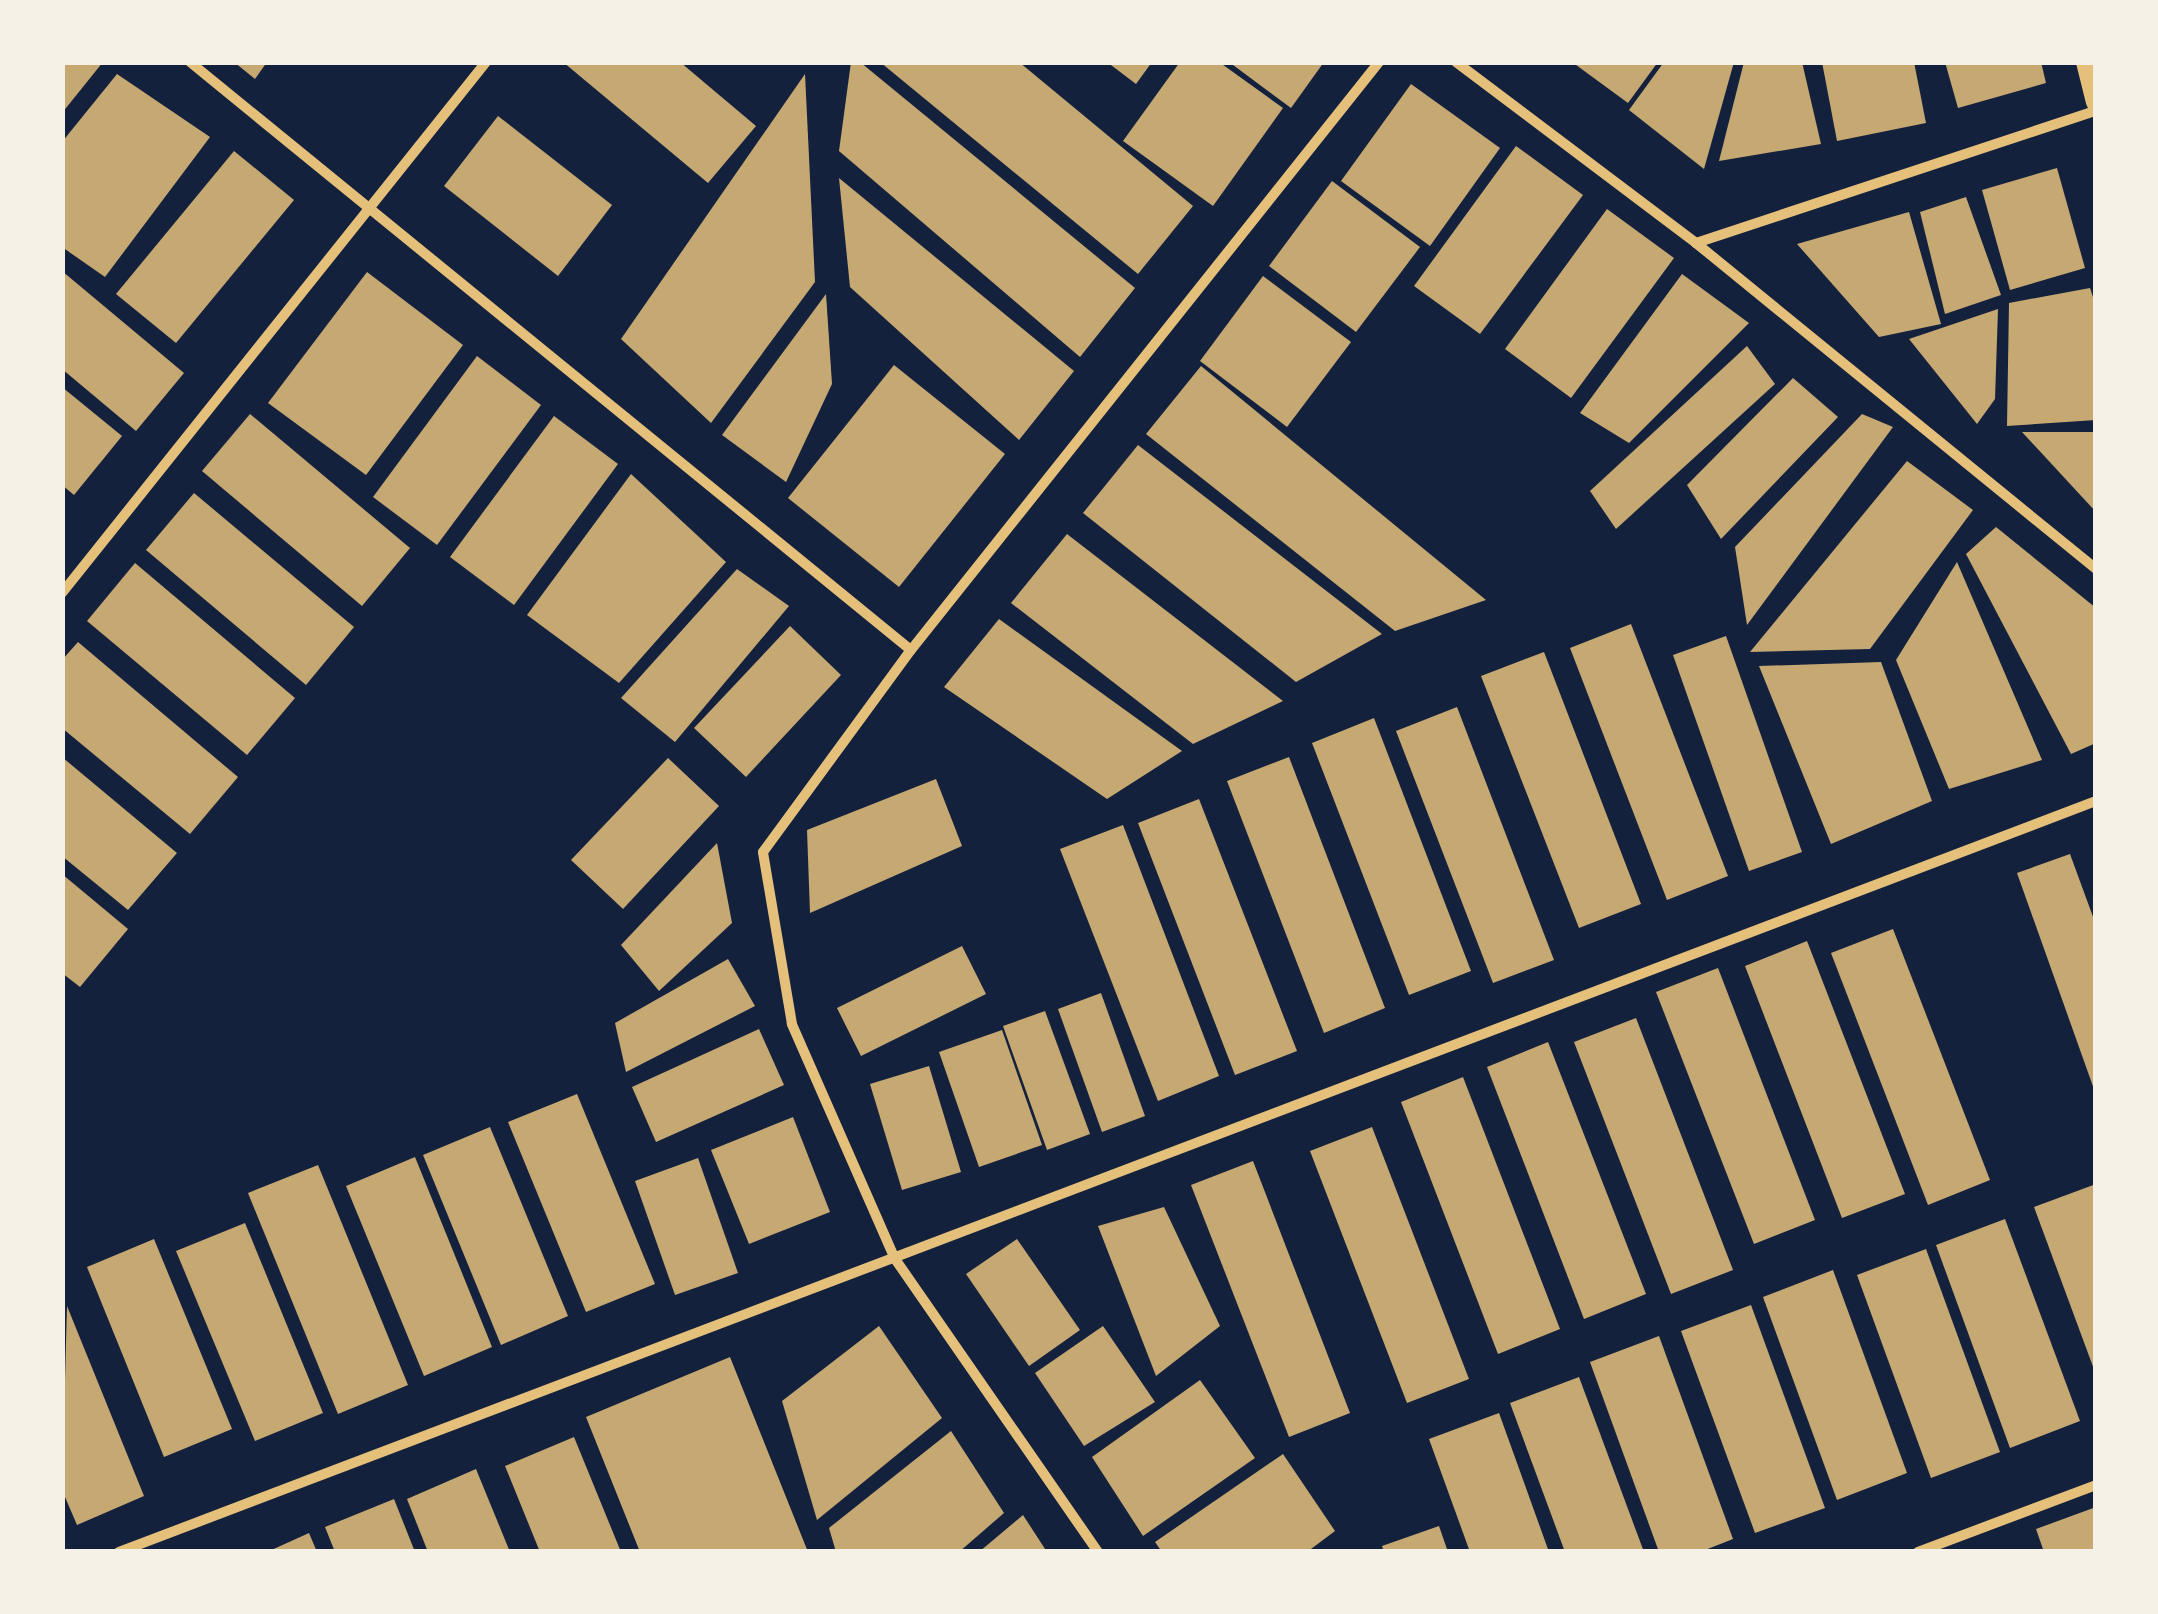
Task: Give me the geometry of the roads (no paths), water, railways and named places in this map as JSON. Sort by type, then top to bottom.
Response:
[{"type":"main road","points":[[2086,62],[2096,102]]},
{"type":"street","points":[[190,62],[911,650]]},
{"type":"street","points":[[62,592],[486,62]]},
{"type":"street","points":[[1098,1552],[895,1259],[792,1024],[764,852],[911,650],[1378,62]]},
{"type":"street","points":[[1456,62],[1696,243],[2096,569]]},
{"type":"street","points":[[1696,243],[2096,111]]},
{"type":"street","points":[[119,1552],[2096,800]]},
{"type":"street","points":[[1918,1552],[2096,1485]]}]
